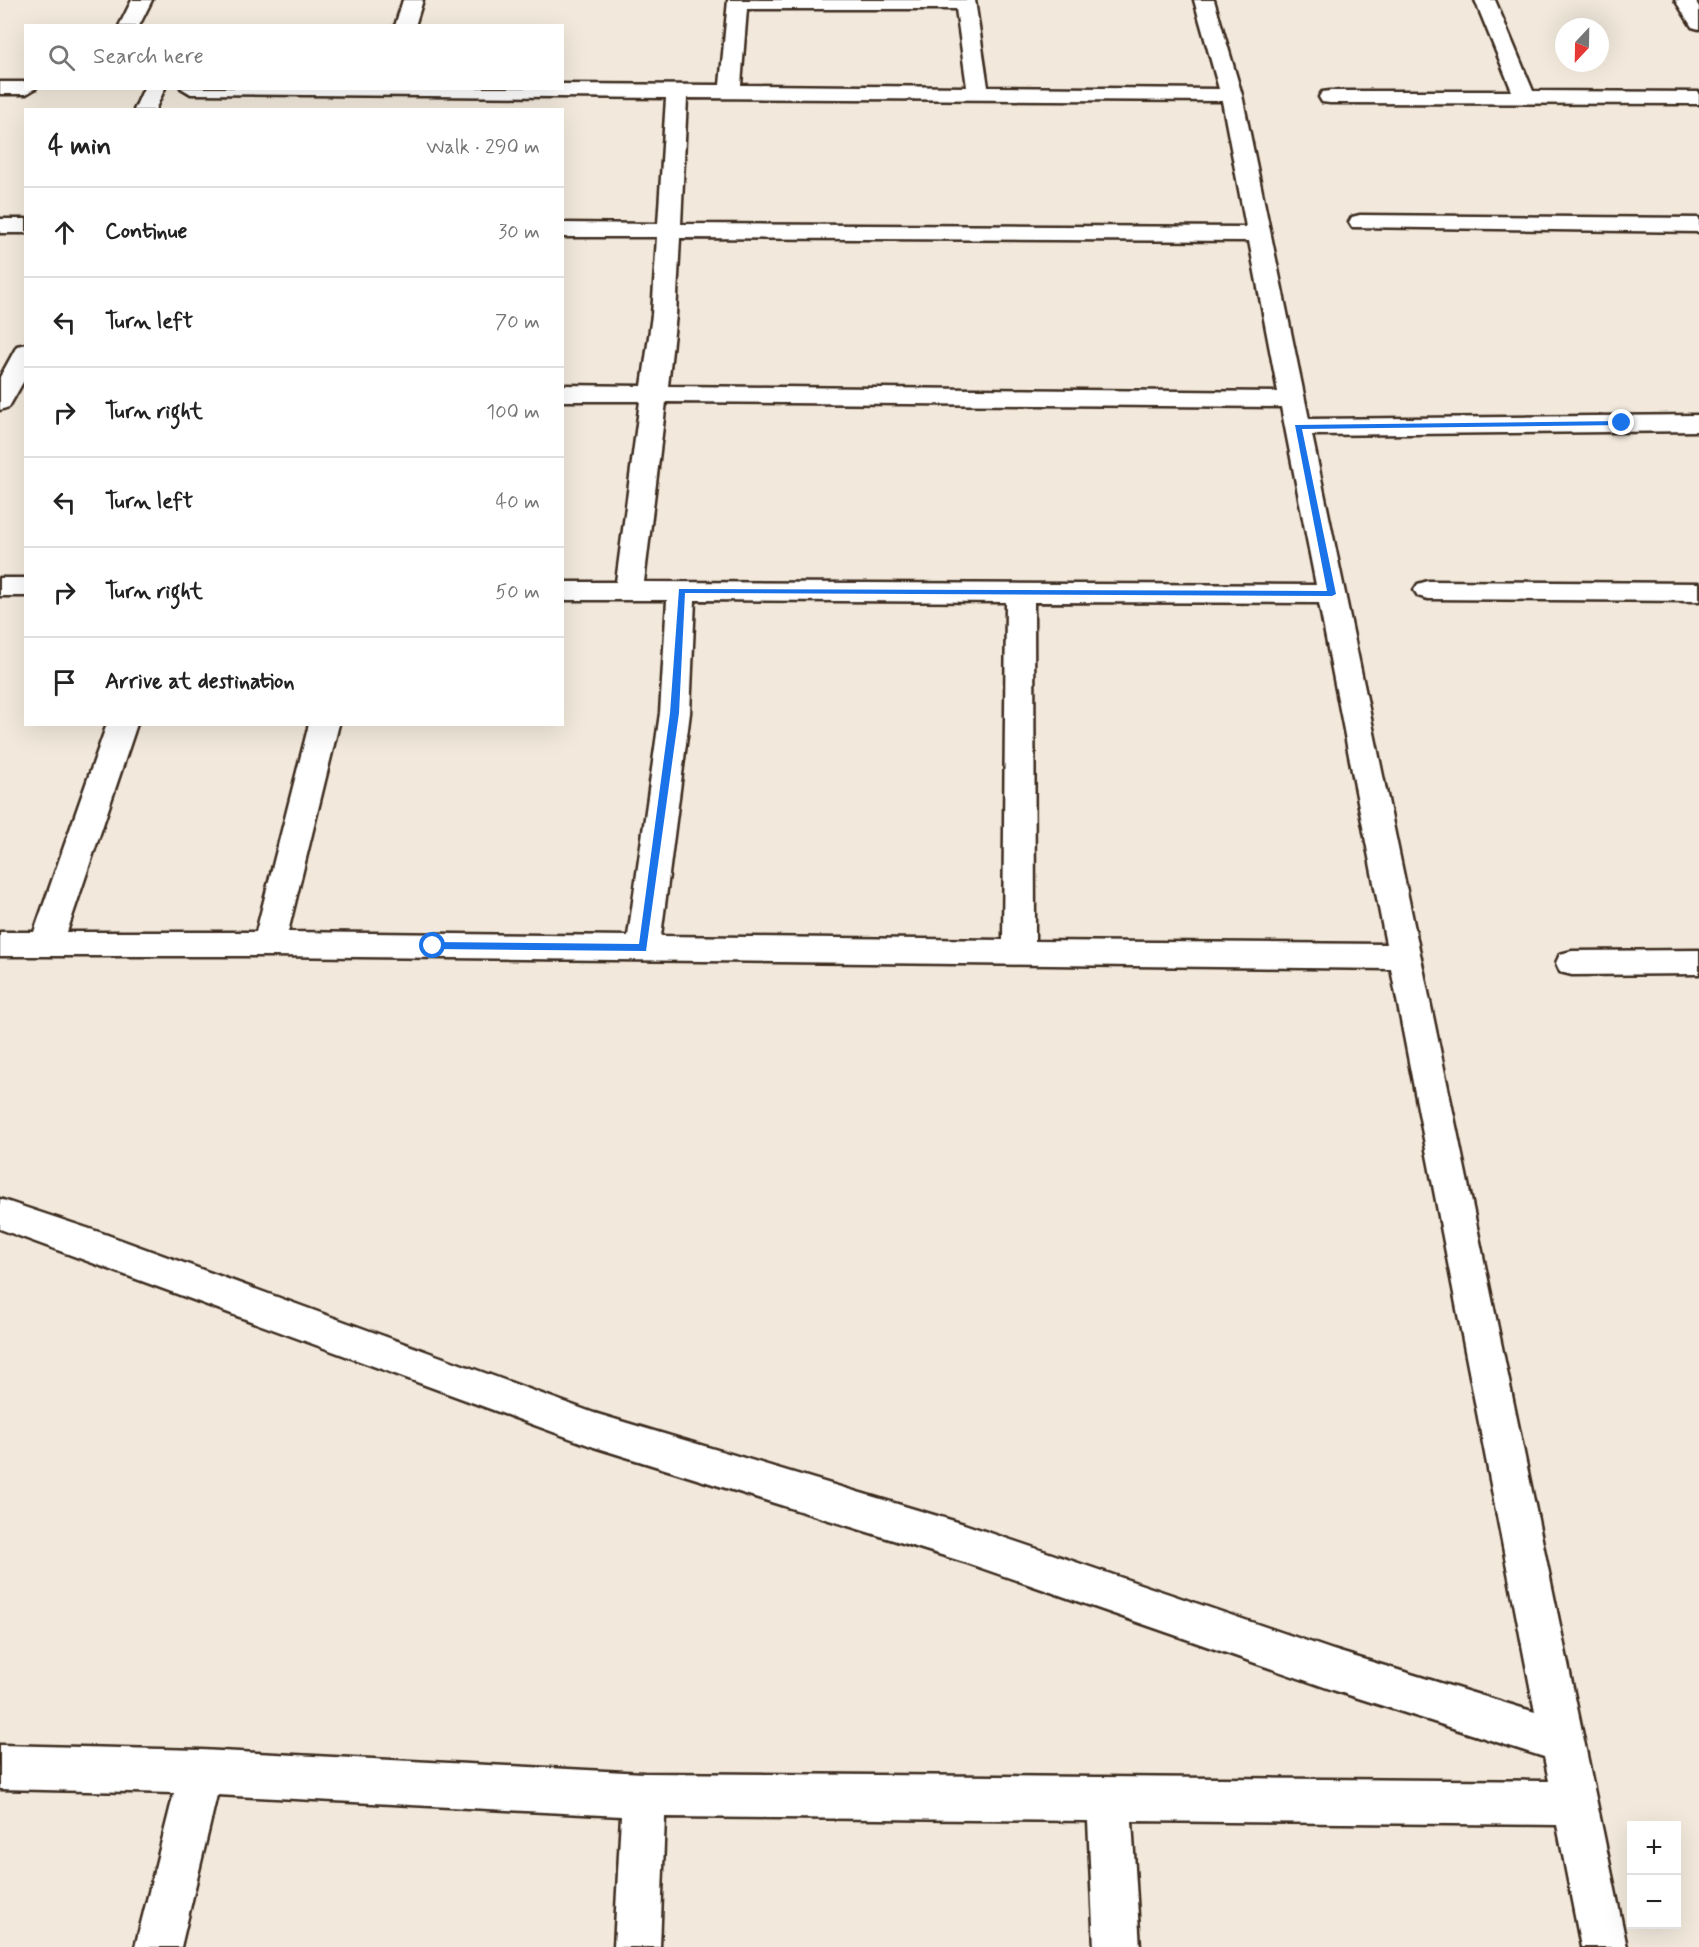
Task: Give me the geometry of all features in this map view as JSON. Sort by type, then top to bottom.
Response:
[{"type":"street","points":[[130,24],[142,0]]},
{"type":"street","points":[[406,24],[413,0]]},
{"type":"street","points":[[1204,0],[1231,95],[1560,1741],[1604,1947]]},
{"type":"street","points":[[1485,0],[1526,99]]},
{"type":"street","points":[[1685,0],[1699,23]]},
{"type":"street","points":[[730,93],[738,1],[965,1],[978,93]]},
{"type":"street","points":[[0,88],[24,88]]},
{"type":"street","points":[[145,108],[154,90]]},
{"type":"street","points":[[457,90],[1231,95]]},
{"type":"street","points":[[629,592],[664,315],[677,93]]},
{"type":"street","points":[[1330,97],[1699,98]]},
{"type":"street","points":[[1360,222],[1699,225]]},
{"type":"street","points":[[0,226],[24,226]]},
{"type":"street","points":[[564,230],[1259,234]]},
{"type":"street","points":[[8,392],[24,356]]},
{"type":"street","points":[[564,393],[1699,423]]},
{"type":"street","points":[[0,587],[24,587]]},
{"type":"street","points":[[1428,590],[1699,592]]},
{"type":"street","points":[[564,591],[1332,594]]},
{"type":"street","points":[[643,948],[675,713],[681,591]]},
{"type":"street","points":[[1018,952],[1020,593]]},
{"type":"street","points":[[46,945],[121,726]]},
{"type":"street","points":[[269,944],[324,726]]},
{"type":"street","points":[[0,944],[269,944],[1405,957]]},
{"type":"street","points":[[1572,963],[1699,962]]},
{"type":"street","points":[[0,1214],[89,1244],[594,1430],[964,1543],[1333,1670],[1560,1741]]},
{"type":"street","points":[[0,1767],[201,1772],[644,1795],[1109,1797],[1575,1803]]},
{"type":"street","points":[[158,1947],[201,1772]]},
{"type":"street","points":[[637,1947],[644,1795]]},
{"type":"street","points":[[1109,1797],[1117,1947]]},
{"type":"route","points":[[433,946],[643,948],[675,713],[681,591],[1332,594],[1298,427],[1622,423]]}]
